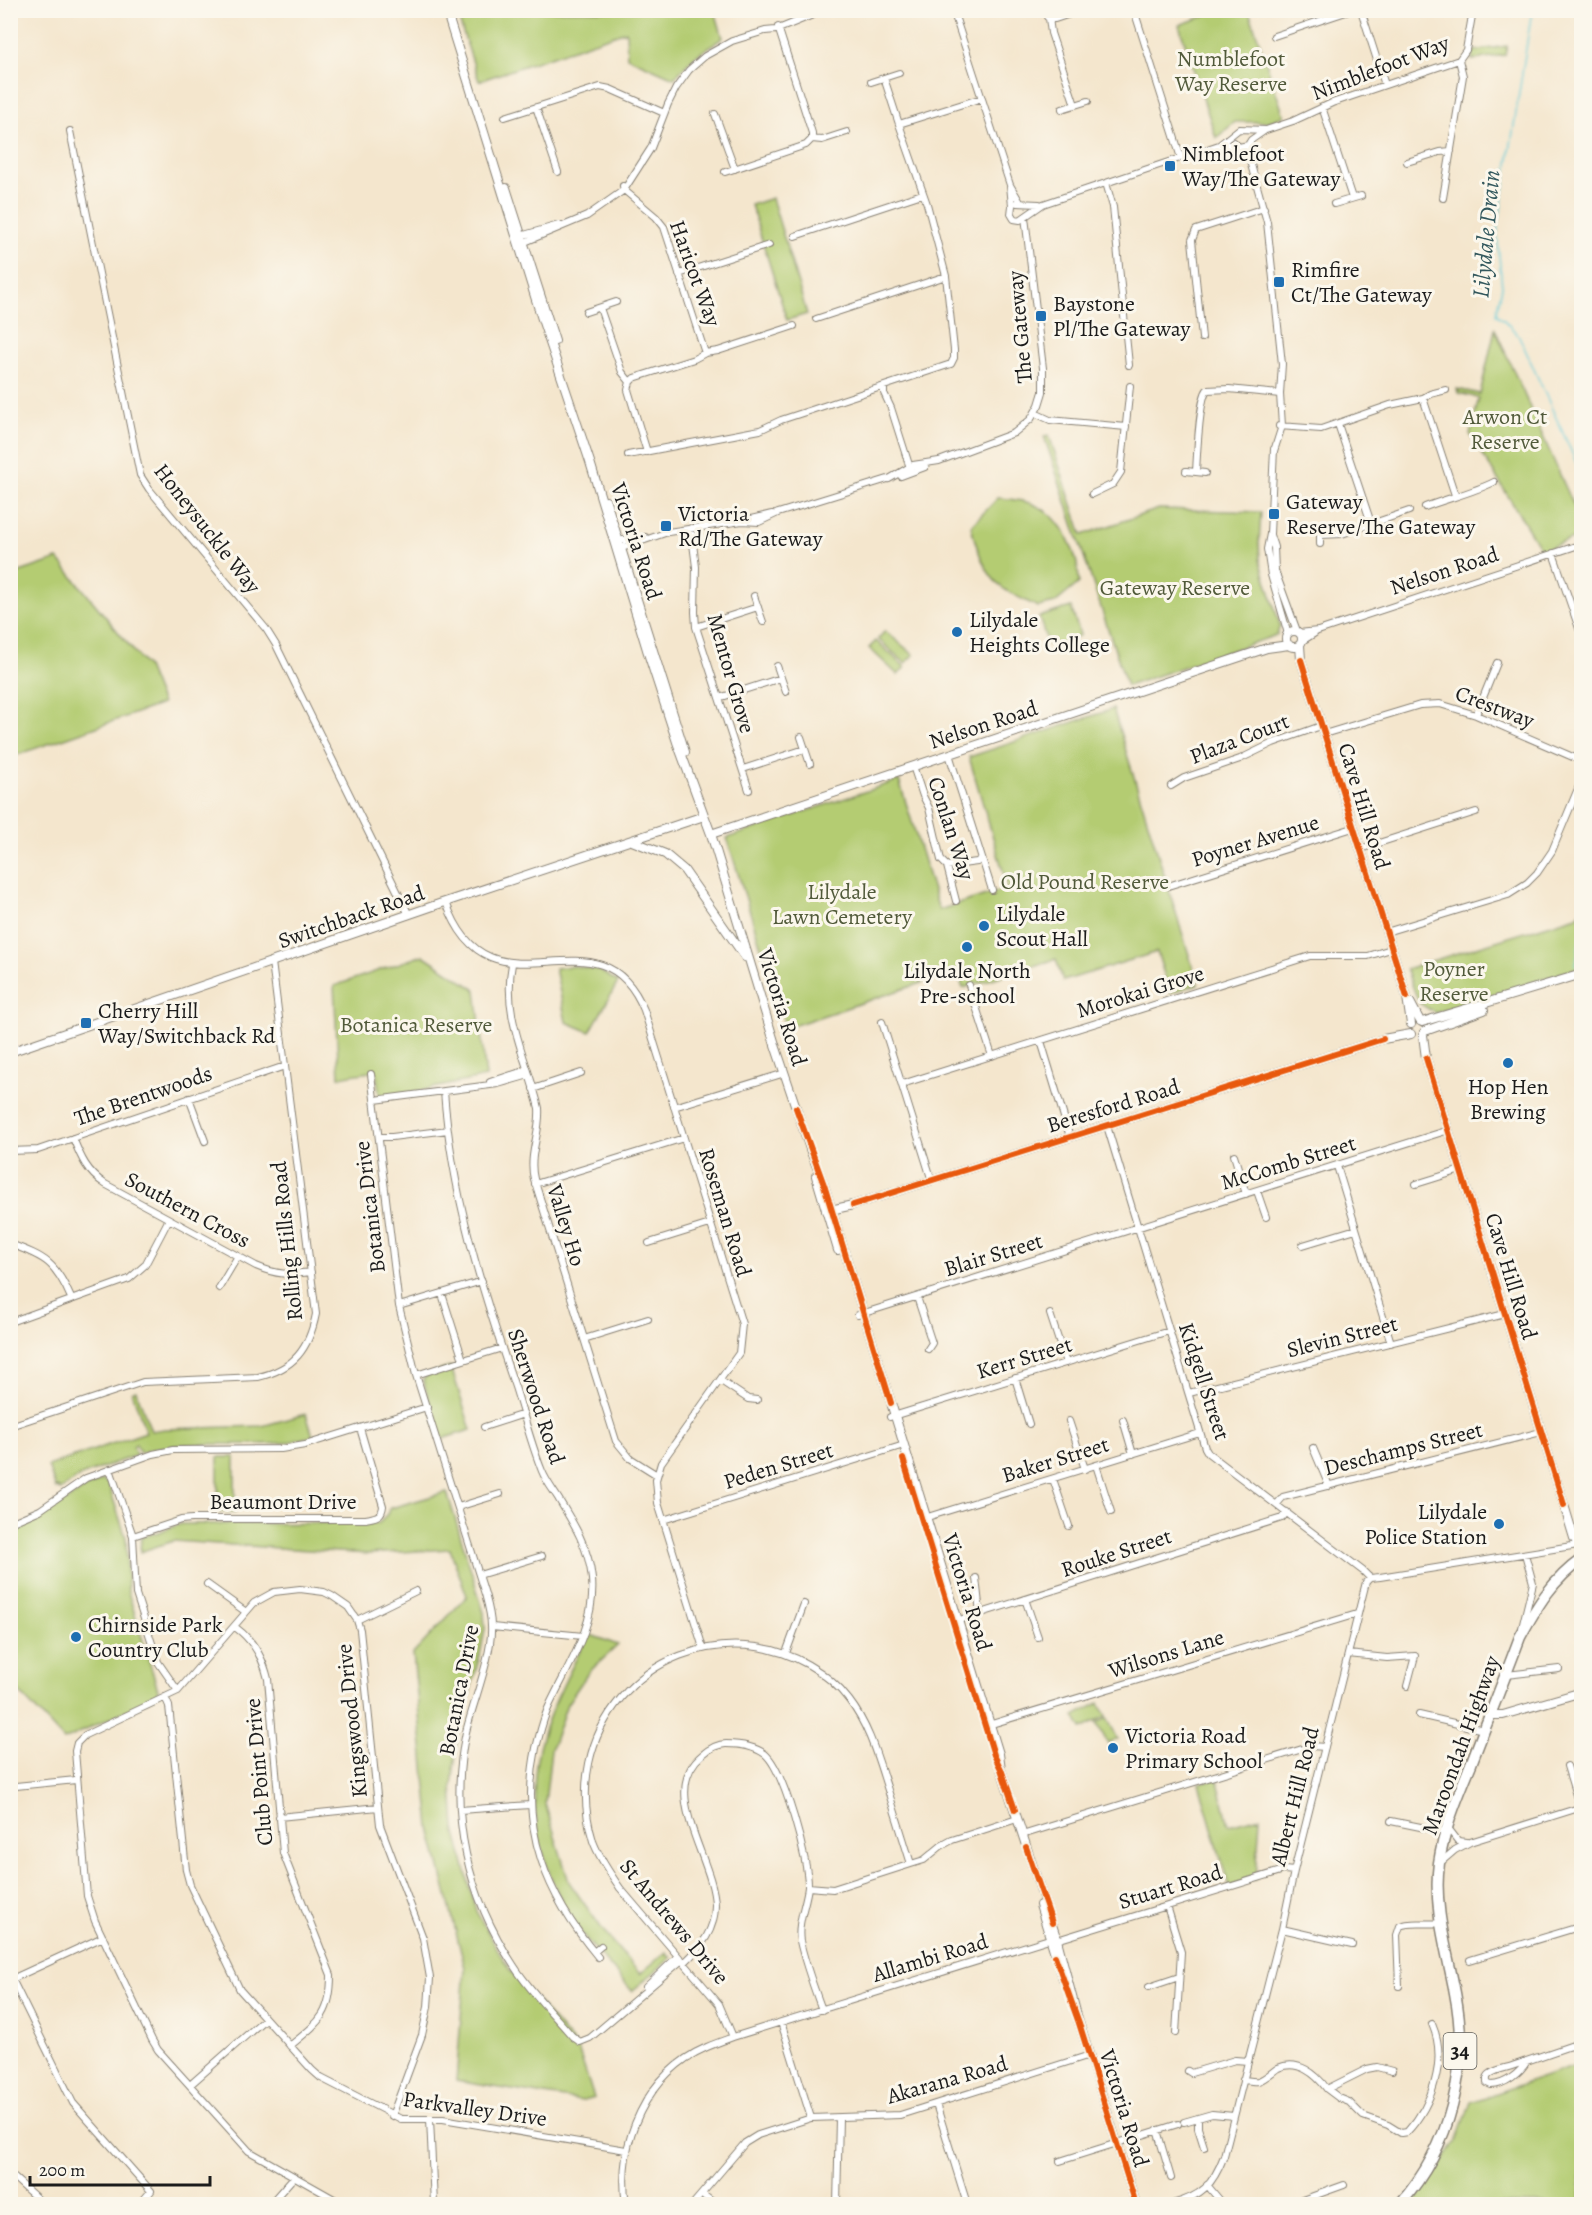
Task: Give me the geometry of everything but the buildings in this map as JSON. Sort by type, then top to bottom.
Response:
[{"type":"highway","name":"Maroondah Highway","points":[[1400,2205],[1436,2150],[1451,2114],[1458,2080],[1460,2053],[1455,1995],[1440,1923],[1439,1864],[1446,1829],[1520,1637],[1544,1595],[1579,1562]]},
{"type":"highway","name":"Maroondah Highway","points":[[1392,2205],[1422,2174]]},
{"type":"main road","name":"Victoria Road","points":[[446,10],[487,142],[521,240],[677,742],[711,834],[811,1152],[1034,1872],[1037,1893],[1136,2205]]},
{"type":"main road","name":"Nelson Road","points":[[711,834],[1294,639]]},
{"type":"main road","name":"Cave Hill Road","points":[[1294,639],[1449,1130],[1541,1432],[1580,1547]]},
{"type":"main road","name":"Switchback Road","points":[[10,1052],[704,816]]},
{"type":"main road","points":[[631,840],[665,854],[684,870],[751,964]]},
{"type":"main road","name":"Beresford Road","points":[[829,1213],[1417,1029],[1581,974]]},
{"type":"main road","name":"Beresford Road","points":[[1417,1029],[1581,980]]},
{"type":"main road","points":[[1490,1715],[1503,1715],[1581,1692]]},
{"type":"street","points":[[521,240],[579,219],[603,205],[625,188],[651,148],[676,88],[696,64],[723,45],[751,35],[762,28],[777,28],[791,19],[825,10]]},
{"type":"street","points":[[953,10],[1010,185],[1011,214],[1017,220],[1043,204],[1219,145],[1242,129],[1248,131],[1250,161],[1264,208],[1282,375],[1278,394],[1280,426],[1274,451],[1270,534],[1267,549],[1270,570],[1294,639]]},
{"type":"street","points":[[1045,10],[1050,18],[1051,33],[1075,105]]},
{"type":"street","points":[[1050,18],[1055,19],[1082,10]]},
{"type":"street","points":[[1274,36],[1352,10]]},
{"type":"street","points":[[1361,10],[1385,85]]},
{"type":"street","name":"Nimblefoot Way","points":[[1248,131],[1266,130],[1293,121],[1322,107],[1459,60],[1466,50],[1473,10]]},
{"type":"street","points":[[1134,12],[1182,158]]},
{"type":"street","points":[[1287,21],[1290,31]]},
{"type":"street","points":[[724,172],[806,145],[812,139],[812,133],[777,28]]},
{"type":"street","points":[[1443,198],[1463,76],[1459,60]]},
{"type":"street","points":[[871,82],[899,73]]},
{"type":"street","points":[[884,78],[946,276],[954,350],[953,360],[948,366],[891,383],[885,389]]},
{"type":"street","points":[[505,117],[595,87],[603,87],[664,113]]},
{"type":"street","points":[[900,124],[982,98]]},
{"type":"street","points":[[1062,110],[1088,101]]},
{"type":"street","points":[[536,107],[558,172]]},
{"type":"street","points":[[1322,107],[1352,198]]},
{"type":"street","points":[[715,114],[735,169]]},
{"type":"street","points":[[710,126],[719,122]]},
{"type":"street","name":"Nimblefoot Way","points":[[1250,143],[1266,130]]},
{"type":"street","name":"Honeysuckle Way","points":[[70,131],[140,475],[149,489],[266,629],[276,645],[409,915]]},
{"type":"street","points":[[812,139],[822,140],[847,132]]},
{"type":"street","points":[[1234,133],[1233,138],[1250,161]]},
{"type":"street","points":[[1219,145],[1238,146],[1250,143]]},
{"type":"street","points":[[1417,151],[1419,159]]},
{"type":"street","points":[[1407,162],[1451,151]]},
{"type":"street","points":[[544,163],[554,160]]},
{"type":"street","points":[[1437,182],[1446,183]]},
{"type":"street","points":[[1106,183],[1113,207],[1130,365]]},
{"type":"street","points":[[1010,185],[1021,203],[1027,207],[1026,216]]},
{"type":"street","name":"Haricot Way","points":[[625,188],[664,227],[705,353],[694,359],[634,378],[630,382]]},
{"type":"street","points":[[795,236],[921,195]]},
{"type":"street","points":[[1334,204],[1360,196]]},
{"type":"street","points":[[1012,206],[1021,203],[1043,204]]},
{"type":"street","points":[[1202,338],[1193,234],[1196,230],[1264,208]]},
{"type":"street","name":"The Gateway","points":[[617,545],[691,528],[778,513],[890,479],[911,467],[933,465],[939,460],[1008,437],[1026,424],[1035,412],[1043,392],[1044,377],[1026,216]]},
{"type":"street","points":[[816,219],[819,228]]},
{"type":"street","name":"The Gateway","points":[[1017,220],[1027,236]]},
{"type":"street","points":[[746,242],[748,251]]},
{"type":"street","points":[[680,274],[769,244]]},
{"type":"street","points":[[816,319],[946,276]]},
{"type":"street","points":[[586,312],[616,302]]},
{"type":"street","points":[[600,308],[622,372],[630,382],[628,390],[648,452]]},
{"type":"street","points":[[837,312],[840,321]]},
{"type":"street","points":[[705,353],[718,351],[794,326]]},
{"type":"street","points":[[1192,331],[1201,330]]},
{"type":"street","points":[[771,333],[774,343]]},
{"type":"street","points":[[1118,344],[1127,343]]},
{"type":"street","points":[[1092,494],[1115,481],[1121,472],[1130,386]]},
{"type":"street","points":[[628,455],[760,430],[781,420],[867,393],[874,388],[885,389]]},
{"type":"street","points":[[885,389],[911,467]]},
{"type":"street","points":[[1196,472],[1201,407],[1205,392],[1211,389],[1229,389],[1278,394]]},
{"type":"street","points":[[1280,426],[1316,429],[1446,390]]},
{"type":"street","points":[[1423,398],[1455,495]]},
{"type":"street","points":[[1035,412],[1050,420],[1126,427]]},
{"type":"street","points":[[1338,424],[1371,523]]},
{"type":"street","points":[[1186,471],[1205,473]]},
{"type":"street","points":[[1425,507],[1455,495],[1478,490],[1494,482]]},
{"type":"street","points":[[1103,488],[1106,496]]},
{"type":"street","points":[[1321,535],[1342,534],[1409,511]]},
{"type":"street","points":[[1320,525],[1320,544]]},
{"type":"street","name":"Mentor Grove","points":[[691,528],[696,567],[694,612],[696,627],[749,790]]},
{"type":"street","name":"Nelson Road","points":[[1294,639],[1581,544]]},
{"type":"street","points":[[1553,553],[1581,637]]},
{"type":"street","points":[[754,596],[763,622]]},
{"type":"street","points":[[696,627],[758,607]]},
{"type":"street","points":[[1476,715],[1497,663]]},
{"type":"street","points":[[777,666],[786,692]]},
{"type":"street","points":[[719,698],[781,678]]},
{"type":"street","name":"Crestway","points":[[1323,730],[1420,705],[1440,704],[1476,715],[1581,761]]},
{"type":"street","name":"Plaza Court","points":[[1172,786],[1184,778],[1232,762],[1273,743],[1323,730]]},
{"type":"street","points":[[801,737],[810,764]]},
{"type":"street","points":[[743,770],[805,749]]},
{"type":"street","points":[[949,754],[992,890]]},
{"type":"street","name":"Conlan Way","points":[[913,766],[922,796],[929,808],[941,860],[947,866],[956,901]]},
{"type":"street","points":[[1386,932],[1509,895],[1527,883],[1546,862],[1552,851],[1581,779]]},
{"type":"street","points":[[1360,849],[1476,812]]},
{"type":"street","name":"Poyner Avenue","points":[[1168,886],[1353,828]]},
{"type":"street","points":[[947,866],[977,862],[981,859]]},
{"type":"street","name":"Roseman Road","points":[[446,902],[454,923],[470,944],[486,955],[512,964],[583,960],[599,963],[620,975],[637,993],[644,1010],[742,1324],[739,1353],[665,1457],[657,1475]]},
{"type":"street","name":"Morokai Grove","points":[[902,1084],[1310,956],[1368,957],[1391,949]]},
{"type":"street","name":"Rolling Hills Road","points":[[10,1426],[142,1382],[258,1377],[281,1369],[301,1353],[312,1334],[316,1314],[272,962]]},
{"type":"street","name":"Valley Ho","points":[[512,964],[509,980],[509,1007],[540,1116],[531,1165],[536,1184],[616,1441],[630,1458],[657,1475]]},
{"type":"street","points":[[969,985],[992,1056]]},
{"type":"street","points":[[882,1022],[932,1180]]},
{"type":"street","points":[[1041,1041],[1070,1137]]},
{"type":"street","name":"The Brentwoods","points":[[10,1151],[38,1150],[285,1066]]},
{"type":"street","points":[[375,1100],[481,1085],[528,1073]]},
{"type":"street","points":[[533,1089],[581,1073]]},
{"type":"street","points":[[674,1107],[785,1073]]},
{"type":"street","name":"Botanica Drive","points":[[371,1074],[399,1306],[416,1375],[489,1608],[492,1627],[489,1649],[464,1745],[460,1810],[466,1857],[477,1895],[493,1932],[515,1968],[576,2041],[585,2041],[590,2038],[682,1960],[702,1946],[710,1931],[715,1903],[685,1794],[688,1772],[697,1759],[707,1751],[720,1744],[739,1744],[764,1754],[779,1773],[806,1859],[807,1887],[800,1940],[822,2010]]},
{"type":"street","name":"Sherwood Road","points":[[444,1091],[459,1204],[502,1348],[543,1474],[575,1525],[589,1559],[593,1592],[591,1613],[583,1636],[543,1722],[534,1761],[530,1805],[537,1847],[557,1899],[575,1929],[596,1954],[601,1946]]},
{"type":"street","points":[[189,1098],[205,1141]]},
{"type":"street","name":"Kidgell Street","points":[[1107,1126],[1208,1453],[1370,1578]]},
{"type":"street","points":[[379,1137],[448,1130]]},
{"type":"street","name":"McComb Street","points":[[1138,1227],[1449,1130]]},
{"type":"street","name":"Southern Cross","points":[[73,1138],[82,1161],[93,1176],[105,1184],[274,1273],[311,1272]]},
{"type":"street","points":[[536,1184],[684,1138]]},
{"type":"street","points":[[1234,1155],[1246,1194]]},
{"type":"street","points":[[1337,1166],[1391,1343]]},
{"type":"street","points":[[1416,1184],[1461,1170]]},
{"type":"street","points":[[1257,1191],[1266,1217]]},
{"type":"street","points":[[10,1322],[70,1298],[129,1279],[145,1265],[169,1219]]},
{"type":"street","points":[[649,1243],[710,1224]]},
{"type":"street","name":"Blair Street","points":[[861,1314],[1138,1227]]},
{"type":"street","points":[[1303,1245],[1356,1229]]},
{"type":"street","points":[[10,1245],[29,1251],[50,1263],[62,1277],[70,1298]]},
{"type":"street","points":[[219,1288],[238,1256]]},
{"type":"street","points":[[399,1306],[482,1281]]},
{"type":"street","points":[[442,1294],[462,1360]]},
{"type":"street","points":[[917,1297],[932,1343],[928,1349]]},
{"type":"street","points":[[1050,1314],[1066,1363]]},
{"type":"street","name":"Slevin Street","points":[[1189,1393],[1505,1314]]},
{"type":"street","points":[[584,1339],[648,1319]]},
{"type":"street","name":"Kerr Street","points":[[892,1417],[1169,1331]]},
{"type":"street","points":[[416,1375],[502,1348]]},
{"type":"street","points":[[1015,1378],[1029,1424]]},
{"type":"street","points":[[721,1381],[748,1399],[757,1400]]},
{"type":"street","points":[[10,1523],[40,1510],[86,1478],[162,1452],[281,1449],[305,1445],[427,1407]]},
{"type":"street","points":[[484,1427],[524,1414]]},
{"type":"street","points":[[1123,1420],[1133,1454]]},
{"type":"street","points":[[1069,1421],[1085,1469]]},
{"type":"street","name":"Beaumont Drive","points":[[133,1536],[181,1520],[192,1519],[366,1519],[376,1517],[383,1506],[360,1428]]},
{"type":"street","name":"Deschamps Street","points":[[1276,1504],[1283,1497],[1541,1432]]},
{"type":"street","name":"Baker Street","points":[[924,1519],[1200,1433]]},
{"type":"street","name":"Peden Street","points":[[663,1520],[901,1445]]},
{"type":"street","points":[[1313,1448],[1329,1486]]},
{"type":"street","points":[[1096,1465],[1111,1512]]},
{"type":"street","points":[[110,1469],[133,1536],[136,1594],[158,1662],[178,1691]]},
{"type":"street","points":[[657,1475],[656,1495],[703,1648]]},
{"type":"street","points":[[1053,1479],[1069,1526]]},
{"type":"street","points":[[458,1508],[500,1494]]},
{"type":"street","name":"Rouke Street","points":[[956,1621],[1282,1518],[1287,1512]]},
{"type":"street","points":[[1370,1578],[1580,1547]]},
{"type":"street","points":[[1520,1637],[1533,1588],[1532,1572],[1525,1554]]},
{"type":"street","points":[[479,1575],[542,1556]]},
{"type":"street","points":[[976,1578],[980,1613]]},
{"type":"street","name":"Albert Hill Road","points":[[1172,2205],[1200,2192],[1216,2176],[1234,2116],[1282,1929],[1357,1614],[1364,1587],[1370,1578]]},
{"type":"street","points":[[207,1584],[246,1612]]},
{"type":"street","name":"Kingswood Drive","points":[[76,1780],[77,1743],[85,1736],[178,1691],[246,1612],[263,1596],[274,1592],[300,1589],[324,1592],[348,1607],[357,1620],[362,1640],[378,1807],[383,1836],[423,1938],[430,1978],[428,2007],[422,2035],[392,2116]]},
{"type":"street","points":[[357,1620],[416,1591]]},
{"type":"street","points":[[1025,1599],[1038,1637]]},
{"type":"street","points":[[786,1653],[804,1604]]},
{"type":"street","name":"Wilsons Lane","points":[[988,1726],[1357,1614]]},
{"type":"street","name":"Club Point Drive","points":[[235,1627],[249,1638],[257,1649],[268,1679],[283,1853],[331,1975],[331,1994],[326,2011],[314,2026],[290,2046]]},
{"type":"street","points":[[492,1627],[583,1636]]},
{"type":"street","name":"St Andrews Drive","points":[[733,2037],[720,2004],[620,1888],[593,1841],[589,1819],[587,1777],[590,1757],[604,1723],[633,1685],[652,1669],[674,1657],[703,1648],[738,1645],[786,1653],[822,1673],[848,1697],[869,1732],[911,1864]]},
{"type":"street","points":[[1348,1654],[1387,1658],[1415,1656],[1407,1686]]},
{"type":"street","points":[[1506,1676],[1559,1670]]},
{"type":"street","name":"Parkvalley Drive","points":[[165,1697],[170,1706],[187,1878],[236,1982],[247,1999],[312,2070],[321,2078],[401,2120],[443,2119],[626,2150]]},
{"type":"street","points":[[1419,1715],[1484,1730]]},
{"type":"street","points":[[1022,1835],[1312,1746],[1325,1747]]},
{"type":"street","points":[[1439,1864],[1455,1850],[1470,1842],[1581,1808],[1566,1766]]},
{"type":"street","points":[[10,1789],[76,1780],[87,1896],[102,1937],[158,2050],[249,2151],[343,2205]]},
{"type":"street","points":[[460,1810],[530,1805]]},
{"type":"street","points":[[279,1817],[378,1807]]},
{"type":"street","points":[[807,1887],[832,1889],[924,1860],[952,1840],[1017,1819]]},
{"type":"street","points":[[1391,1821],[1446,1829],[1458,1841],[1470,1842]]},
{"type":"street","name":"Stuart Road","points":[[1053,1939],[1286,1870],[1294,1871]]},
{"type":"street","points":[[1167,1906],[1181,1952],[1176,2033]]},
{"type":"street","points":[[1399,1986],[1397,1935],[1400,1926],[1407,1923],[1428,1925],[1440,1923]]},
{"type":"street","points":[[1470,1960],[1579,1927],[1581,1942]]},
{"type":"street","points":[[1282,1929],[1352,1945]]},
{"type":"street","points":[[102,1937],[11,1977],[73,2103],[152,2191],[140,2205]]},
{"type":"street","name":"Allambi Road","points":[[626,2205],[624,2175],[626,2150],[634,2124],[642,2108],[663,2080],[691,2056],[706,2047],[733,2037],[1053,1939]]},
{"type":"street","points":[[1149,1987],[1179,1977]]},
{"type":"street","points":[[190,2085],[266,2019]]},
{"type":"street","points":[[781,2022],[811,2118]]},
{"type":"street","points":[[1243,2080],[1258,2081],[1276,2069],[1292,2065],[1310,2071],[1327,2089],[1349,2102],[1364,2116],[1388,2125],[1401,2133],[1407,2132],[1428,2101],[1436,2076],[1437,2040],[1432,2024]]},
{"type":"street","points":[[1527,2061],[1520,2070],[1502,2083],[1494,2085],[1487,2083],[1490,2073],[1581,2042]]},
{"type":"street","name":"Akarana Road","points":[[693,2205],[745,2143],[758,2134],[811,2118],[887,2117],[936,2104],[1090,2055]]},
{"type":"street","points":[[1188,2072],[1235,2060],[1248,2061]]},
{"type":"street","points":[[1327,2089],[1367,2069],[1377,2067],[1392,2072]]},
{"type":"street","points":[[936,2104],[967,2205]]},
{"type":"street","points":[[1060,2161],[1212,2114],[1234,2116]]},
{"type":"street","points":[[837,2205],[839,2118]]},
{"type":"street","points":[[1198,2118],[1198,2128],[1204,2146]]},
{"type":"street","points":[[430,2119],[434,2205]]},
{"type":"street","points":[[1157,2130],[1171,2178]]},
{"type":"street","points":[[10,2174],[43,2205]]},
{"type":"street","points":[[270,2205],[293,2178]]},
{"type":"street","points":[[1207,2185],[1222,2205]]},
{"type":"street","points":[[1291,2205],[1344,2185]]},
{"type":"street","points":[[702,2194],[715,2205]]},
{"type":"green space","points":[[456,11],[715,11],[723,38],[694,57],[674,78],[627,57],[626,31],[479,81]]},
{"type":"green space","name":"Numblefoot Way Reserve","points":[[1207,11],[1249,11],[1284,116],[1267,122],[1235,122],[1216,138],[1179,25],[1208,15]]},
{"type":"green space","points":[[1507,46],[1505,55],[1472,60],[1473,51]]},
{"type":"green space","points":[[772,198],[807,314],[787,320],[751,205]]},
{"type":"green space","name":"Arwon Ct Reserve","points":[[1495,329],[1581,522],[1581,536],[1541,550],[1470,434],[1479,398],[1458,393],[1457,389],[1480,394]]},
{"type":"green space","name":"Gateway Reserve","points":[[1049,435],[1082,535],[1159,509],[1261,512],[1260,560],[1280,625],[1277,635],[1127,686],[1044,436]]},
{"type":"green space","points":[[998,498],[1035,505],[1054,518],[1068,538],[1076,560],[1079,583],[1055,603],[1038,607],[1008,592],[997,583],[987,569],[971,526]]},
{"type":"green space","points":[[58,559],[147,667],[162,704],[11,757],[11,575]]},
{"type":"green space","points":[[1071,607],[1080,635],[1057,645],[1056,643],[1048,645],[1039,617]]},
{"type":"green space","points":[[885,631],[914,655],[905,663],[878,639]]},
{"type":"green space","points":[[876,641],[905,667],[898,675],[869,648]]},
{"type":"green space","points":[[1113,709],[1198,984],[1170,993],[1157,952],[1063,981],[1056,959],[963,988],[957,971],[786,1028],[727,838],[899,780],[939,910],[1008,888],[969,757]]},
{"type":"green space","name":"Poyner Reserve","points":[[1581,912],[1581,967],[1435,1013],[1419,1003],[1406,969],[1577,916]]},
{"type":"green space","name":"Botanica Reserve","points":[[423,955],[476,990],[486,1077],[380,1099],[376,1071],[339,1077],[334,986]]},
{"type":"green space","points":[[575,966],[598,970],[618,982],[590,1032],[566,1022],[555,968]]},
{"type":"green space","points":[[451,1367],[471,1430],[441,1439],[423,1380],[428,1374]]},
{"type":"green space","points":[[136,1390],[151,1431],[262,1426],[306,1414],[313,1436],[264,1444],[175,1445],[140,1453],[136,1444],[133,1446],[136,1455],[81,1476],[60,1490],[58,1487],[56,1489],[48,1466],[146,1432],[132,1392]]},
{"type":"green space","points":[[218,1457],[235,1457],[235,1512],[218,1512]]},
{"type":"green space","name":"Chirnside Park Country Club","points":[[102,1480],[108,1483],[126,1538],[128,1592],[158,1690],[155,1697],[64,1740],[11,1683],[11,1532],[35,1521]]},
{"type":"green space","points":[[447,1492],[484,1613],[485,1629],[458,1736],[452,1786],[455,1829],[476,1911],[509,1969],[578,2049],[594,2098],[583,2101],[456,2081],[465,1968],[430,1828],[413,1654],[467,1596],[450,1549],[368,1554],[173,1541],[140,1552],[141,1538],[181,1524],[379,1523],[391,1508]]},
{"type":"green space","points":[[588,1634],[618,1645],[588,1673],[567,1704],[551,1750],[545,1803],[569,1882],[607,1936],[640,1974],[666,1952],[671,1958],[632,1991],[590,1944],[569,1914],[549,1872],[537,1826],[535,1780],[537,1756],[547,1721]]},
{"type":"green space","points":[[1099,1703],[1106,1716],[1082,1729],[1075,1716]]},
{"type":"green space","points":[[1107,1718],[1118,1739],[1108,1744],[1097,1723]]},
{"type":"green space","points":[[1217,1778],[1229,1825],[1260,1817],[1256,1879],[1229,1887],[1199,1783]]},
{"type":"green space","points":[[1581,2064],[1581,2204],[1414,2204],[1457,2141],[1471,2102]]},
{"type":"waterway","name":"Lilydale Drain","points":[[1532,10],[1497,234],[1502,287],[1496,314],[1519,336],[1582,475]]},
{"type":"waterway","name":"Lilydale Drain","points":[[1576,965],[1582,927]]},
{"type":"cycle path","points":[[1301,660],[1407,997]]},
{"type":"cycle path","points":[[853,1205],[1383,1039]]},
{"type":"cycle path","points":[[1426,1058],[1564,1505]]},
{"type":"cycle path","points":[[796,1108],[824,1185],[891,1403]]},
{"type":"cycle path","points":[[903,1459],[994,1755],[1015,1810]]},
{"type":"cycle path","points":[[1026,1847],[1052,1923]]},
{"type":"cycle path","points":[[1055,1956],[1079,2023],[1134,2198]]},
{"type":"place","name":"Nimblefoot Way/The Gateway","points":[[1170,166]]},
{"type":"place","name":"Rimfire Ct/The Gateway","points":[[1279,282]]},
{"type":"place","name":"Baystone Pl/The Gateway","points":[[1041,316]]},
{"type":"place","name":"Gateway Reserve/The Gateway","points":[[1274,514]]},
{"type":"place","name":"Victoria Rd/The Gateway","points":[[666,526]]},
{"type":"place","name":"Lilydale Heights College","points":[[957,632]]},
{"type":"place","name":"Lilydale Scout Hall","points":[[984,926]]},
{"type":"place","name":"Lilydale North Pre-school","points":[[967,947]]},
{"type":"place","name":"Cherry Hill Way/Switchback Rd","points":[[86,1023]]},
{"type":"place","name":"Hop Hen Brewing","points":[[1508,1063]]},
{"type":"place","name":"Lilydale Police Station","points":[[1499,1524]]},
{"type":"place","name":"Chirnside Park Country Club","points":[[76,1637]]},
{"type":"place","name":"Victoria Road Primary School","points":[[1113,1748]]},
{"type":"park label","name":"Old Pound Reserve","points":[[1085,881]]},
{"type":"park label","name":"Lilydale Lawn Cemetery","points":[[842,904]]}]
